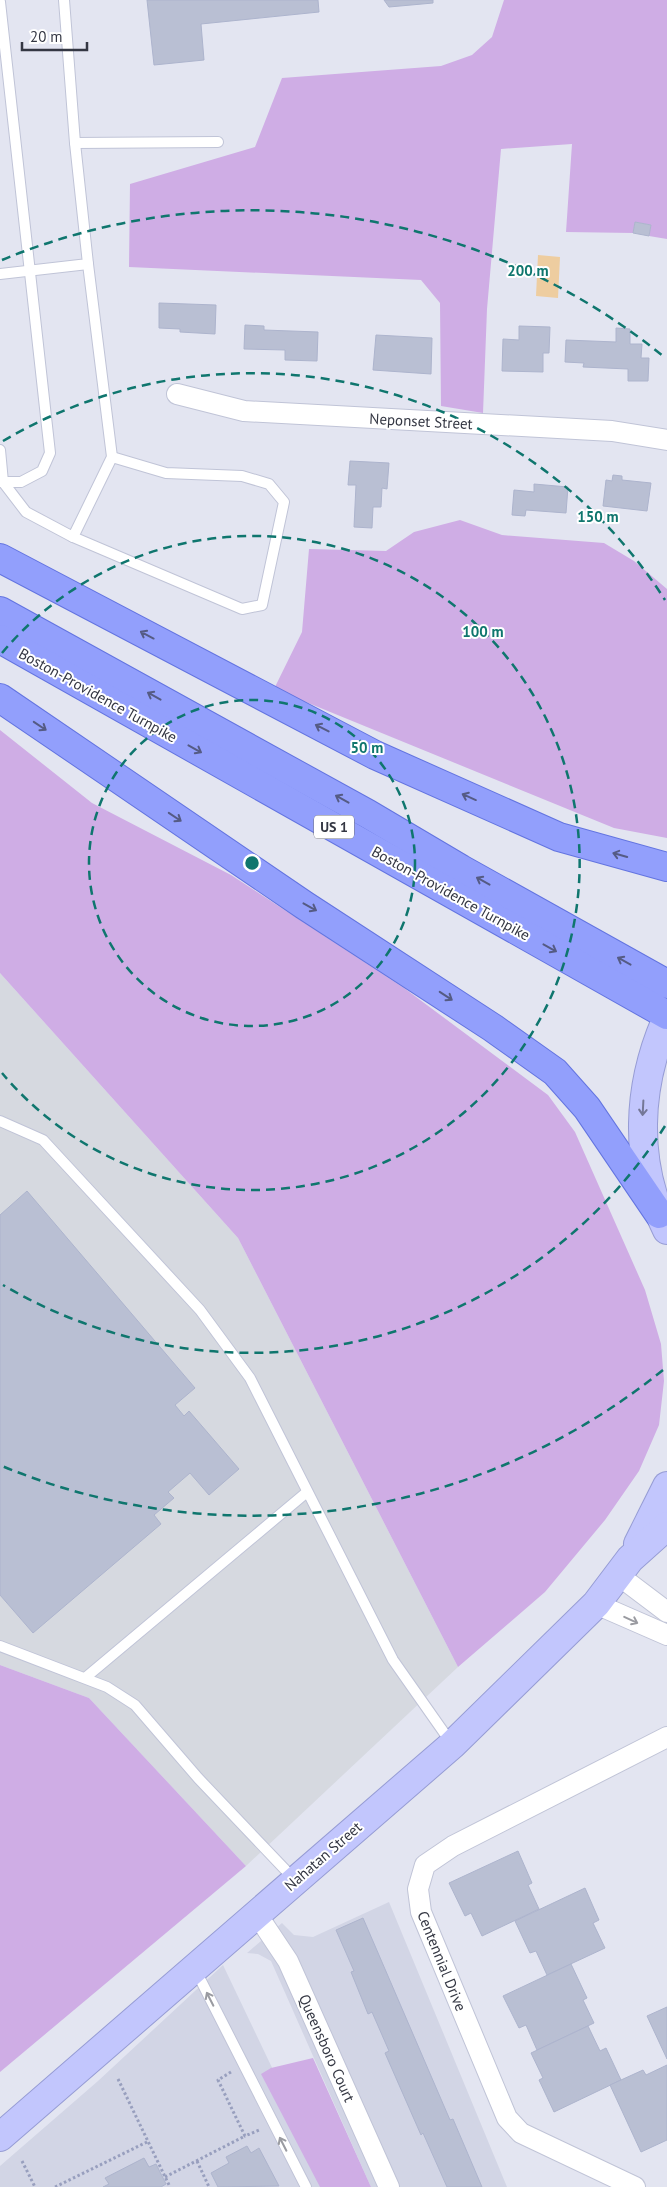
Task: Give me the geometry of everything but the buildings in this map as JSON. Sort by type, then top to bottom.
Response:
[{"type":"main road","points":[[0,558],[374,755],[559,837],[667,867]]},
{"type":"main road","name":"Boston-Providence Turnpike","points":[[0,610],[368,814],[452,864],[667,984]]},
{"type":"main road","name":"Boston-Providence Turnpike","points":[[0,639],[667,1016]]},
{"type":"main road","points":[[0,698],[304,905],[493,1028],[555,1072],[587,1108],[663,1222]]},
{"type":"main road","points":[[663,1222],[648,1178],[642,1136],[643,1103],[651,1060],[667,1016]]},
{"type":"main road","name":"Nahatan Street","points":[[0,2137],[452,1745],[596,1604],[624,1567],[667,1486]]},
{"type":"main road","name":"Nahatan Street","points":[[624,1567],[667,1526]]},
{"type":"street","name":"Neponset Street","points":[[177,394],[244,411],[612,431],[667,440]]},
{"type":"street","points":[[624,1567],[667,1612]]},
{"type":"street","points":[[596,1604],[667,1635]]},
{"type":"street","name":"Centennial Drive","points":[[635,2187],[521,2133],[507,2118],[421,1912],[418,1889],[426,1865],[453,1846],[667,1737]]},
{"type":"street","name":"Queensboro Court","points":[[256,1914],[288,1961],[389,2187]]},
{"type":"lane","points":[[64,0],[75,143],[112,457],[73,537]]},
{"type":"lane","points":[[1,1],[50,452],[42,471],[21,482],[1,482]]},
{"type":"lane","points":[[75,143],[218,142]]},
{"type":"lane","points":[[0,274],[88,264]]},
{"type":"lane","points":[[0,450],[1,482],[26,512],[73,537],[242,609],[262,604],[284,502],[269,484],[242,476],[166,473],[112,457]]},
{"type":"lane","points":[[0,1121],[43,1140],[200,1310],[250,1378],[306,1492],[393,1660],[452,1745]]},
{"type":"lane","points":[[85,1678],[306,1492]]},
{"type":"lane","points":[[0,1646],[107,1687],[135,1705],[198,1778],[295,1880]]},
{"type":"lane","points":[[194,1968],[306,2187]]},
{"type":"path","points":[[118,2079],[170,2187]]},
{"type":"path","points":[[166,2177],[245,2136]]},
{"type":"path","points":[[55,2187],[147,2142]]},
{"type":"path","points":[[22,2161],[35,2187]]},
{"type":"path","points":[[197,2161],[209,2187]]},
{"type":"shaded area","points":[[504,0],[667,0],[667,239],[649,236],[651,225],[635,222],[633,233],[566,232],[572,144],[501,149],[487,309],[483,413],[441,406],[440,303],[421,280],[129,267],[130,184],[255,147],[282,78],[441,66],[472,55],[492,37]]},
{"type":"shaded area","points":[[538,255],[560,257],[558,298],[536,296]]},
{"type":"shaded area","points":[[460,520],[502,535],[604,543],[634,561],[667,589],[667,838],[614,828],[274,689],[302,632],[309,549],[386,551],[414,532]]},
{"type":"shaded area","points":[[0,730],[92,803],[231,875],[404,988],[548,1095],[575,1132],[645,1290],[661,1344],[664,1381],[659,1425],[639,1471],[605,1520],[545,1592],[458,1667],[238,1238],[0,973]]},
{"type":"shaded area","points":[[0,973],[238,1238],[458,1667],[246,1866],[89,1698],[0,1665]]},
{"type":"shaded area","points":[[0,1665],[89,1698],[246,1866],[0,2072]]},
{"type":"shaded area","points":[[389,1902],[507,2187],[371,2187],[271,1961],[258,1954],[247,1953],[282,1923],[294,1935],[313,1937]]},
{"type":"shaded area","points":[[223,1965],[329,2187],[0,2187],[0,2166],[98,2081]]},
{"type":"shaded area","points":[[313,2058],[371,2187],[320,2187],[261,2074],[271,2068]]}]
